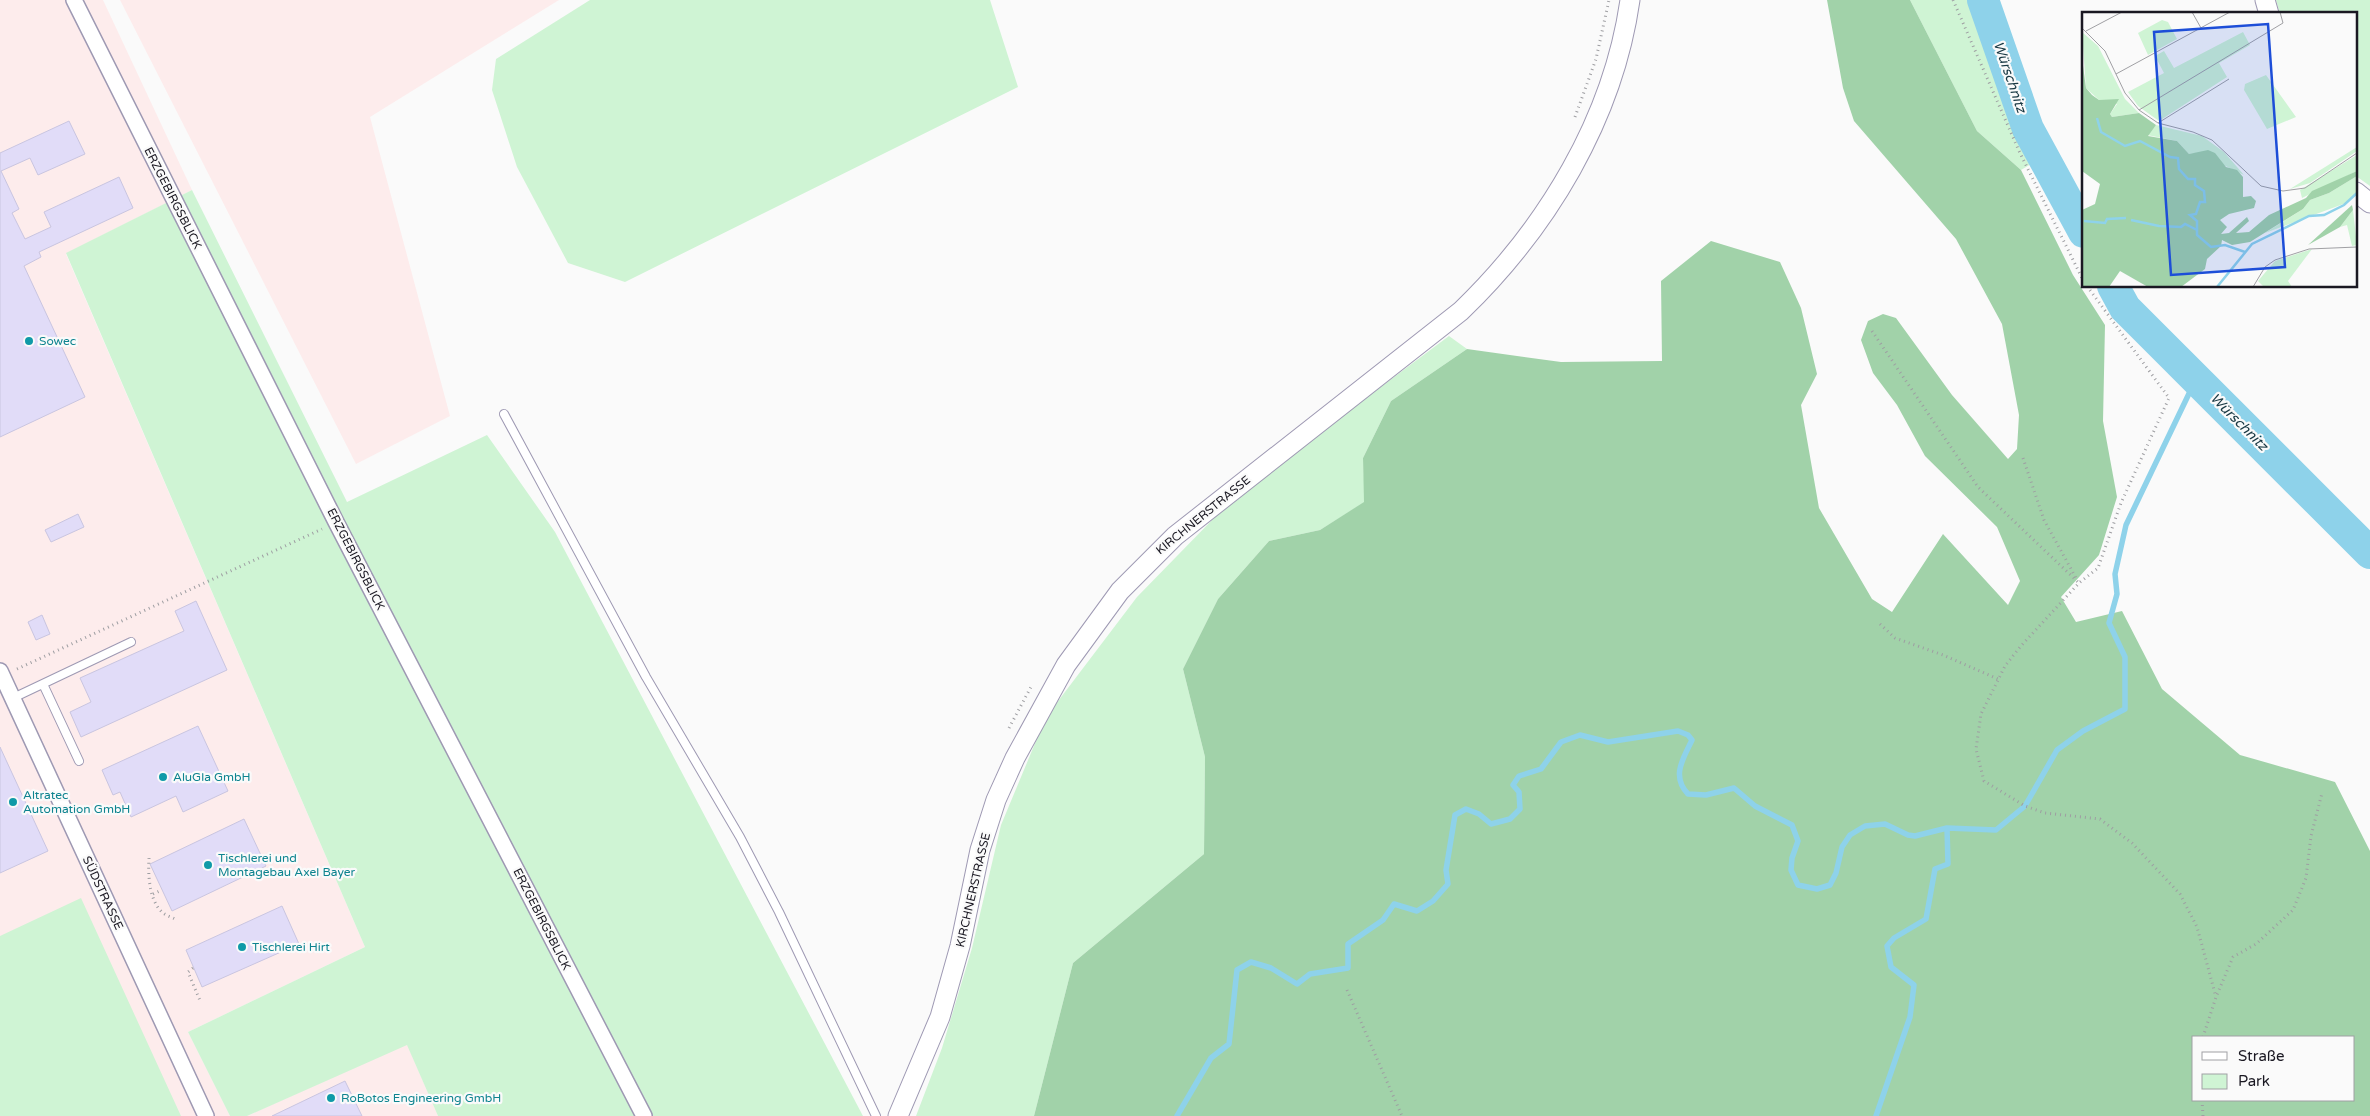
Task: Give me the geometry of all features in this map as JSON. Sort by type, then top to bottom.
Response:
[{"type":"street","name":"ERZGEBIRGSBLICK","points":[[74,0],[336,522],[644,1116]]},
{"type":"street","name":"KIRCHNERSTRASSE","points":[[898,1116],[940,1017],[960,946],[980,850],[996,800],[1015,758],[1066,665],[1120,592],[1175,536],[1454,316],[1491,282],[1509,261],[1567,179],[1589,133],[1608,88],[1622,40],[1630,0]]},
{"type":"street","points":[[2358,194],[2370,203]]},
{"type":"street","name":"SÜDSTRASSE","points":[[1,673],[206,1116]]},
{"type":"lane","points":[[504,414],[646,676],[744,846],[779,912],[876,1116]]},
{"type":"lane","points":[[13,698],[131,642]]},
{"type":"lane","points":[[43,684],[79,761]]},
{"type":"path","points":[[1573,123],[1596,59],[1609,0]]},
{"type":"path","points":[[1953,0],[2019,151],[2082,278]]},
{"type":"path","points":[[2088,288],[2169,398],[2121,503],[2098,568],[2079,583],[2020,647],[1999,679],[1981,714],[1976,749],[1984,781],[2019,803],[2045,813],[2100,819],[2132,843],[2180,894],[2197,926],[2216,997]]},
{"type":"path","points":[[1872,331],[1978,487],[2079,583]]},
{"type":"path","points":[[2023,458],[2044,520],[2079,583]]},
{"type":"path","points":[[1,673],[336,522]]},
{"type":"path","points":[[1880,624],[1894,638],[1943,655],[1999,679]]},
{"type":"path","points":[[1006,735],[1036,678]]},
{"type":"path","points":[[2203,1036],[2216,997],[2233,957],[2256,944],[2293,910],[2306,878],[2312,836],[2322,793]]},
{"type":"path","points":[[149,858],[148,881],[153,894],[163,913],[177,920]]},
{"type":"path","points":[[153,894],[162,890]]},
{"type":"path","points":[[193,968],[188,972],[201,1003]]},
{"type":"path","points":[[1347,990],[1402,1116]]},
{"type":"path","points":[[2202,1101],[2202,1116]]},
{"type":"shaded area","points":[[0,0],[103,0],[192,190],[66,254],[365,947],[188,1032],[230,1116],[0,1116]]},
{"type":"shaded area","points":[[120,0],[559,0],[370,117],[450,416],[356,464]]},
{"type":"shaded area","points":[[407,1044],[438,1116],[247,1116]]},
{"type":"green space","points":[[590,0],[990,0],[1018,87],[625,282],[568,263],[517,167],[492,90],[496,59]]},
{"type":"green space","points":[[1827,0],[1910,0],[1977,131],[2021,170],[2073,275],[2105,325],[2103,421],[2117,497],[2099,555],[2061,597],[2076,622],[2122,611],[2162,689],[2240,755],[2335,782],[2370,851],[2370,1116],[1034,1116],[1073,963],[1204,854],[1205,757],[1183,669],[1218,599],[1269,541],[1320,530],[1364,502],[1363,458],[1391,401],[1467,349],[1561,362],[1662,361],[1661,281],[1711,241],[1780,262],[1801,308],[1817,374],[1801,405],[1819,508],[1872,599],[1892,612],[1943,534],[2008,605],[2020,581],[1997,527],[1925,456],[1897,405],[1873,373],[1861,340],[1868,321],[1883,314],[1896,318],[1952,395],[2008,459],[2017,449],[2019,415],[2002,324],[1956,239],[1854,121],[1843,88]]},
{"type":"green space","points":[[1910,0],[1971,0],[1977,20],[2000,60],[2018,120],[2038,160],[2021,170],[1977,131]]},
{"type":"green space","points":[[2276,0],[2370,0],[2370,186],[2358,177],[2358,12],[2279,12]]},
{"type":"green space","points":[[192,190],[347,502],[487,435],[555,532],[863,1116],[438,1116],[407,1045],[247,1116],[230,1116],[188,1032],[365,947],[66,253]]},
{"type":"green space","points":[[1449,336],[1467,349],[1391,401],[1363,458],[1365,502],[1320,530],[1269,541],[1218,599],[1183,669],[1205,757],[1204,854],[1073,963],[1034,1116],[916,1116],[942,1048],[972,948],[1001,825],[1046,717],[1137,597],[1216,516],[1303,445]]},
{"type":"green space","points":[[81,898],[181,1116],[0,1116],[0,936]]},
{"type":"building","points":[[69,121],[85,154],[38,175],[30,158],[1,171],[19,209],[12,213],[25,239],[51,227],[44,212],[119,177],[133,208],[39,252],[41,257],[24,266],[85,397],[0,437],[0,153]]},
{"type":"building","points":[[78,514],[84,527],[51,542],[45,530]]},
{"type":"building","points":[[196,601],[227,670],[81,737],[70,712],[91,702],[80,678],[184,631],[175,611]]},
{"type":"building","points":[[42,615],[50,634],[36,640],[28,622]]},
{"type":"building","name":"AluGla GmbH","points":[[198,726],[228,791],[183,812],[176,796],[131,817],[120,792],[113,795],[102,770]]},
{"type":"building","name":"Altratec Automation GmbH","points":[[0,747],[48,851],[0,873]]},
{"type":"building","name":"Tischlerei und Montagebau Axel Bayer","points":[[244,819],[266,866],[172,911],[150,864]]},
{"type":"building","name":"Tischlerei Hirt","points":[[282,906],[299,944],[202,987],[186,950]]},
{"type":"building","name":"RoBotos Engineering GmbH","points":[[345,1081],[362,1116],[272,1116]]},
{"type":"waterway","name":"Würschnitz","points":[[1983,0],[2028,129],[2082,228]]},
{"type":"waterway","name":"Würschnitz","points":[[2114,288],[2125,308],[2370,553]]},
{"type":"waterway","points":[[1177,1116],[1211,1058],[1229,1044],[1237,970],[1251,962],[1271,968],[1297,984],[1310,974],[1348,968],[1348,944],[1383,920],[1394,904],[1417,911],[1433,901],[1448,884],[1446,870],[1455,815],[1466,809],[1479,814],[1491,824],[1510,819],[1520,809],[1519,792],[1513,785],[1519,776],[1541,769],[1561,742],[1580,735],[1608,742],[1678,731],[1688,735],[1692,740],[1682,761],[1679,774],[1680,781],[1688,794],[1706,795],[1734,788],[1755,806],[1792,825],[1798,841],[1792,858],[1791,870],[1798,885],[1817,889],[1830,885],[1836,873],[1842,847],[1850,835],[1865,826],[1885,824],[1908,835],[1915,836],[1947,828],[1996,830],[2025,806],[2057,750],[2083,731],[2125,709],[2125,657],[2109,623],[2117,594],[2115,574],[2126,525],[2196,379]]},
{"type":"waterway","points":[[1876,1116],[1910,1017],[1914,985],[1891,967],[1887,946],[1894,938],[1926,919],[1935,869],[1948,864],[1947,828]]},
{"type":"place","name":"Sowec","points":[[29,341]]},
{"type":"place","name":"AluGla GmbH","points":[[163,777]]},
{"type":"place","name":"Altratec Automation GmbH","points":[[13,802]]},
{"type":"place","name":"Tischlerei und Montagebau Axel Bayer","points":[[208,865]]},
{"type":"place","name":"Tischlerei Hirt","points":[[242,947]]},
{"type":"place","name":"RoBotos Engineering GmbH","points":[[331,1098]]}]
